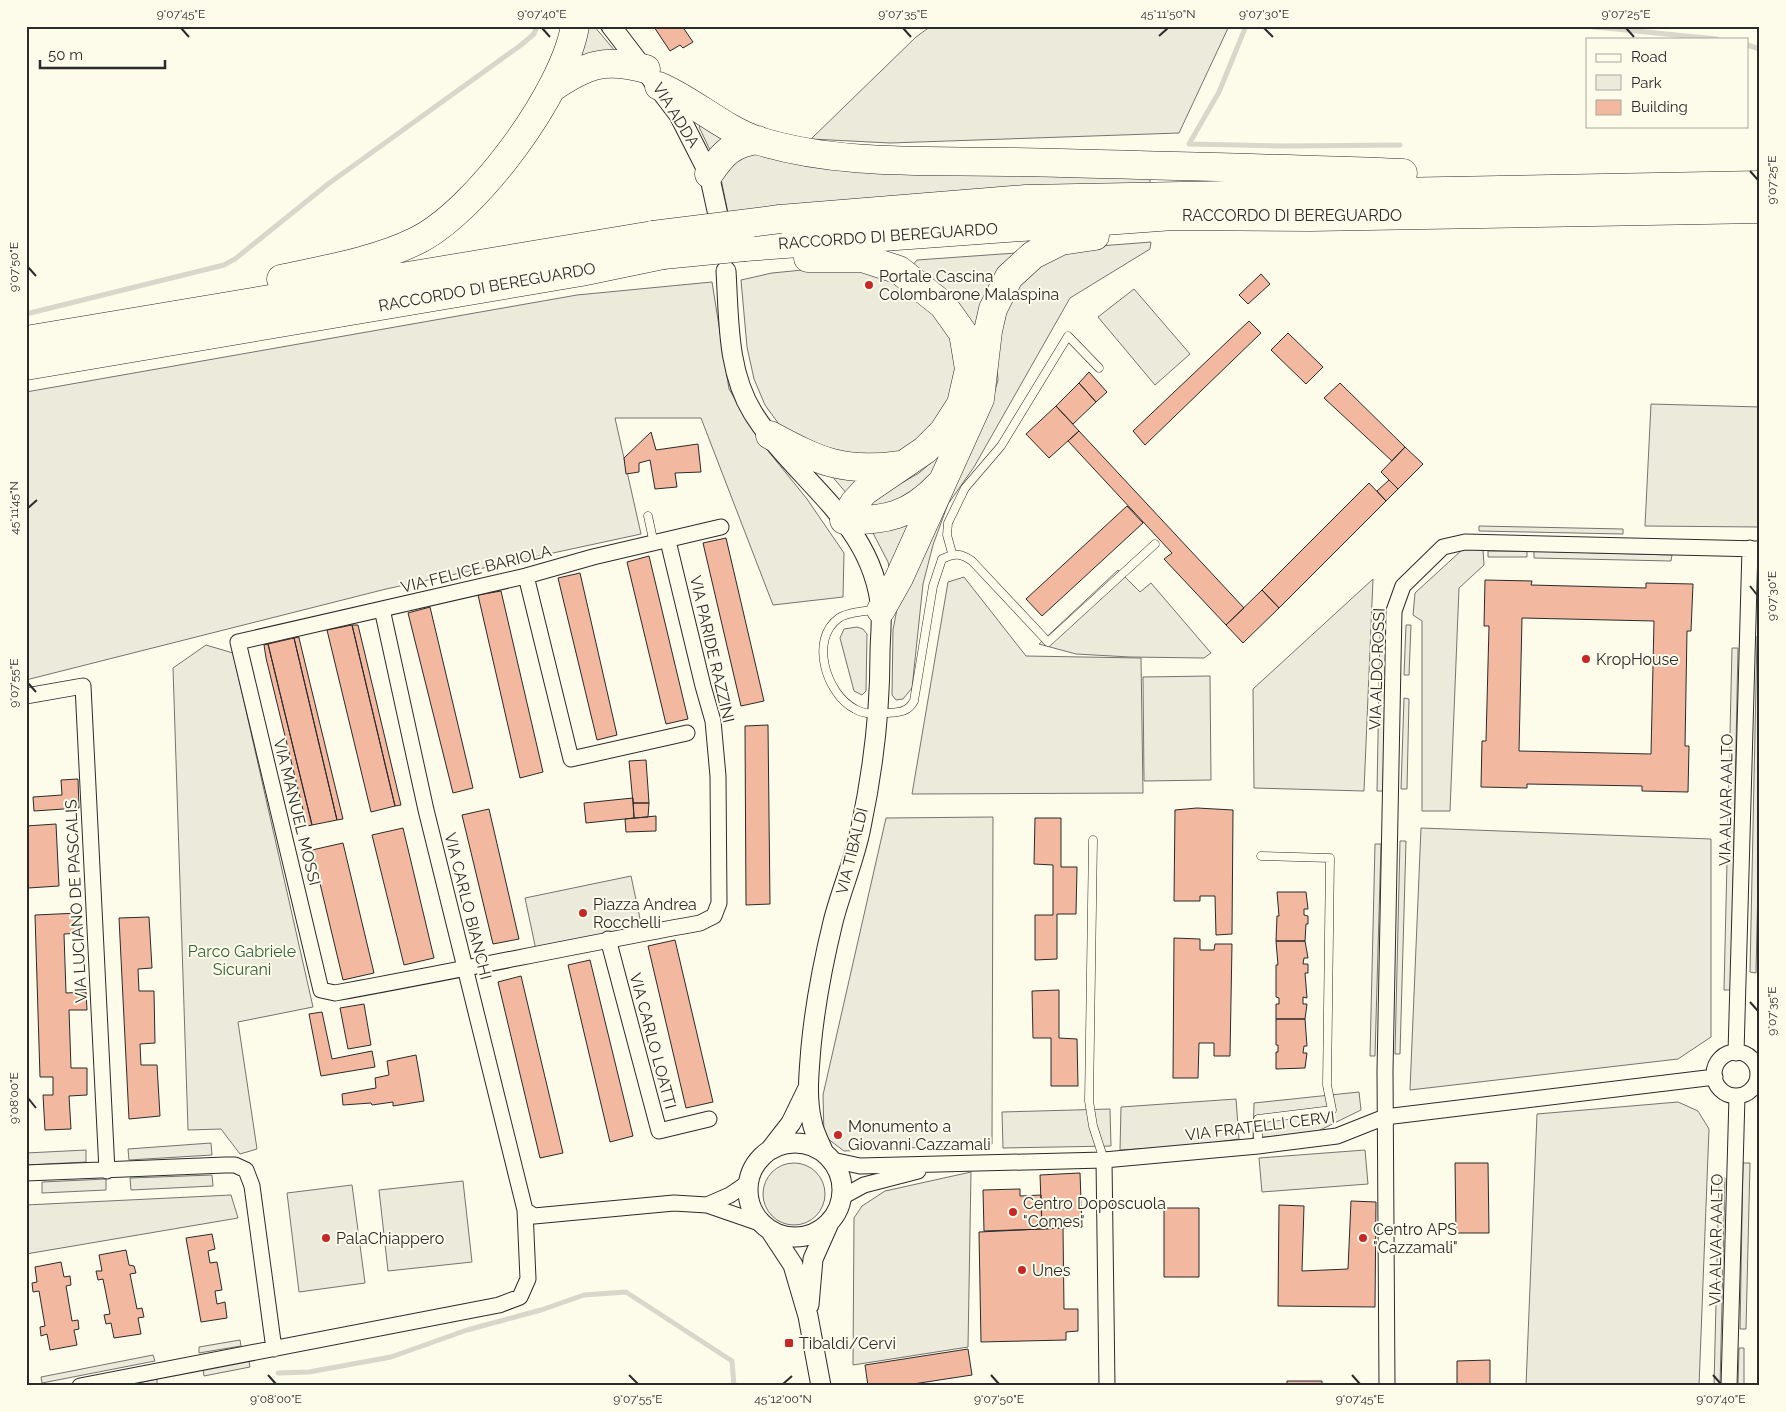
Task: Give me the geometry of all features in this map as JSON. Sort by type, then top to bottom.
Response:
[{"type":"highway","points":[[103,326],[385,253],[417,240],[450,218],[492,176],[551,89],[567,58],[575,26]]},
{"type":"highway","points":[[551,89],[574,73],[598,63],[625,63],[653,78],[716,119],[758,140],[849,158],[1241,166],[1416,173],[1614,186]]},
{"type":"highway","points":[[709,174],[727,151],[740,143],[758,140]]},
{"type":"highway","name":"RACCORDO DI BEREGUARDO","points":[[26,366],[581,272],[780,219],[1026,199],[1614,186],[1760,185]]},
{"type":"highway","name":"RACCORDO DI BEREGUARDO","points":[[26,340],[103,326],[661,252],[739,259],[1127,218],[1311,217],[1760,209]]},
{"type":"highway","points":[[881,610],[899,578],[947,476],[980,399],[993,309],[1009,277],[1033,254],[1061,241],[1131,230],[1311,217]]},
{"type":"highway","points":[[739,259],[862,258],[899,270],[943,305],[963,333],[969,370],[961,404],[943,432],[925,450],[865,491],[854,503],[844,520]]},
{"type":"highway","points":[[770,435],[823,462],[871,469],[903,464]]},
{"type":"highway","points":[[844,520],[873,520],[895,516],[914,506],[947,476]]},
{"type":"street","name":"VIA ADDA","points":[[613,27],[653,78],[679,116],[709,174],[718,216]]},
{"type":"street","points":[[739,259],[733,366],[753,413],[770,435]]},
{"type":"street","name":"VIA TIBALDI","points":[[770,435],[844,520],[867,557],[881,610],[876,743],[861,828],[834,922],[814,1013],[807,1090],[812,1124],[828,1157]]},
{"type":"street","name":"VIA FELICE BARIOLA","points":[[238,642],[526,576],[593,557],[722,527]]},
{"type":"street","name":"VIA PARIDE RAZZINI","points":[[608,939],[700,923],[714,916],[720,903],[718,776],[714,721],[661,542]]},
{"type":"street","name":"VIA ALDO ROSSI","points":[[1387,1386],[1385,1117],[1394,611],[1403,586],[1442,547],[1465,542],[1755,548]]},
{"type":"street","name":"VIA ALVAR AALTO","points":[[1736,1052],[1755,548]]},
{"type":"street","points":[[526,576],[571,759],[687,732]]},
{"type":"street","name":"VIA CARLO BIANCHI","points":[[274,1349],[499,1305],[520,1297],[528,1279],[525,1210],[426,810],[382,609]]},
{"type":"street","name":"VIA MANUEL MOSSI","points":[[238,642],[321,990],[335,993],[466,970]]},
{"type":"street","name":"VIA LUCIANO DE PASCALIS","points":[[26,696],[83,686],[107,1171]]},
{"type":"street","points":[[466,970],[608,939]]},
{"type":"street","name":"VIA CARLO LOATTI","points":[[608,939],[659,1131],[709,1119]]},
{"type":"street","points":[[1736,1052],[1750,1057],[1759,1069],[1754,1088],[1737,1096],[1730,1095],[1720,1088],[1715,1077],[1715,1070],[1723,1057],[1736,1052]]},
{"type":"street","name":"VIA FRATELLI CERVI","points":[[828,1157],[860,1166],[1041,1160],[1104,1160],[1258,1146],[1337,1136],[1385,1117],[1715,1077]]},
{"type":"street","name":"VIA TIBALDI","points":[[770,1150],[791,1122],[807,1090]]},
{"type":"street","name":"VIA ALVAR AALTO","points":[[1729,1386],[1737,1096]]},
{"type":"street","points":[[808,1316],[813,1259],[842,1197],[840,1178],[828,1157],[807,1145],[797,1143],[770,1150],[756,1164],[749,1182],[749,1201],[752,1210],[793,1265],[808,1316],[821,1386]]},
{"type":"street","points":[[1104,1160],[1107,1386]]},
{"type":"street","name":"VIA FRATELLI CERVI","points":[[842,1197],[872,1182],[954,1164]]},
{"type":"street","points":[[26,1173],[235,1165],[246,1170],[252,1186],[274,1349],[80,1386]]},
{"type":"street","points":[[707,1205],[730,1195],[749,1182]]},
{"type":"street","points":[[525,1210],[534,1216],[674,1203],[707,1205],[785,1236],[800,1237],[816,1233],[829,1223]]},
{"type":"lane","points":[[952,553],[947,535],[948,523],[966,488],[1001,446],[1068,336],[1099,368]]},
{"type":"lane","points":[[648,516],[661,542]]},
{"type":"lane","points":[[881,610],[841,617],[831,625],[824,637],[824,655],[835,690],[843,701],[864,713],[878,714],[904,711],[914,701],[936,572],[942,559],[952,553],[963,555],[972,561],[1048,642],[1155,544]]},
{"type":"lane","points":[[1093,840],[1089,1101],[1093,1126],[1104,1160]]},
{"type":"lane","points":[[1258,1146],[1258,1119],[1332,1110],[1327,1084],[1330,858],[1261,856]]},
{"type":"green space","points":[[583,26],[594,26],[615,51],[580,61]]},
{"type":"green space","points":[[931,26],[1229,26],[1179,133],[890,143],[811,139],[916,37]]},
{"type":"green space","points":[[701,125],[728,141],[712,154],[699,127]]},
{"type":"green space","points":[[747,154],[1150,175],[1150,183],[729,218],[720,174]]},
{"type":"green space","points":[[1151,242],[1150,249],[1070,298],[974,467],[948,504],[933,545],[923,584],[912,688],[903,699],[896,700],[892,695],[893,630],[897,609],[991,405],[998,380],[996,358],[1004,309],[1019,285],[1038,268],[1074,248]]},
{"type":"green space","points":[[1016,253],[980,332],[912,266],[917,260]]},
{"type":"green space","points":[[854,265],[874,269],[921,296],[954,337],[961,379],[922,446],[861,463],[781,427],[765,405],[754,379],[747,347],[741,280],[772,273]]},
{"type":"green space","points":[[712,282],[729,389],[760,441],[807,499],[844,553],[843,597],[773,605],[701,418],[615,418],[641,534],[386,589],[26,680],[26,392],[577,295]]},
{"type":"green space","points":[[1134,289],[1190,354],[1155,385],[1098,317]]},
{"type":"green space","points":[[1651,404],[1760,407],[1760,527],[1645,526]]},
{"type":"green space","points":[[951,445],[944,468],[886,512],[865,504],[919,473]]},
{"type":"green space","points":[[830,474],[864,475],[848,495]]},
{"type":"green space","points":[[913,520],[891,576],[888,562],[873,533]]},
{"type":"green space","points":[[964,577],[1026,656],[1141,658],[1143,793],[912,794],[948,582]]},
{"type":"green space","points":[[1373,579],[1364,791],[1254,788],[1253,689]]},
{"type":"green space","points":[[857,627],[863,629],[867,634],[866,691],[862,695],[854,691],[840,638],[844,629]]},
{"type":"green space","name":"Parco Gabriele Sicurani","points":[[206,645],[233,653],[313,1007],[238,1022],[257,1149],[240,1154],[221,1129],[188,1130],[173,668]]},
{"type":"green space","points":[[1210,676],[1211,780],[1144,781],[1143,677]]},
{"type":"green space","points":[[993,817],[992,1144],[844,1151],[824,1136],[823,1095],[886,818]]},
{"type":"green space","points":[[1421,828],[1711,839],[1711,1037],[1678,1059],[1410,1090]]},
{"type":"green space","points":[[1678,1102],[1698,1111],[1709,1129],[1699,1386],[1526,1386],[1537,1114]]},
{"type":"green space","points":[[794,1163],[811,1168],[816,1172],[820,1177],[825,1194],[820,1211],[816,1216],[811,1220],[794,1225],[777,1220],[772,1216],[768,1211],[763,1194],[768,1177],[772,1172],[777,1168]]},
{"type":"green space","name":"PalaChiappero","points":[[352,1185],[365,1283],[299,1292],[287,1193]]},
{"type":"green space","points":[[231,1195],[238,1218],[26,1254],[26,1205]]},
{"type":"shaded area","points":[[1479,526],[1623,529],[1623,534],[1479,531]]},
{"type":"shaded area","points":[[1463,549],[1483,550],[1484,565],[1459,588],[1450,811],[1422,811],[1422,621],[1413,615],[1415,593]]},
{"type":"shaded area","points":[[1488,551],[1527,551],[1527,557],[1488,557]]},
{"type":"shaded area","points":[[1534,551],[1672,555],[1671,561],[1534,558]]},
{"type":"shaded area","points":[[1118,570],[1140,592],[1151,583],[1211,653],[1204,658],[1130,657],[1076,654],[1039,644]]},
{"type":"shaded area","points":[[1406,625],[1411,625],[1409,675],[1404,675]]},
{"type":"shaded area","points":[[1380,630],[1386,630],[1383,791],[1377,791]]},
{"type":"shaded area","points":[[1757,636],[1760,636],[1760,788],[1756,973],[1750,972]]},
{"type":"shaded area","points":[[1732,648],[1738,648],[1731,990],[1724,990]]},
{"type":"shaded area","points":[[1404,698],[1409,699],[1407,789],[1401,789]]},
{"type":"shaded area","points":[[1400,841],[1406,841],[1400,1054],[1395,1054]]},
{"type":"shaded area","points":[[1375,844],[1381,844],[1375,1056],[1370,1056]]},
{"type":"shaded area","name":"Piazza Andrea Rocchelli","points":[[631,876],[642,928],[536,950],[525,898]]},
{"type":"shaded area","points":[[1359,1092],[1361,1110],[1314,1133],[1253,1138],[1254,1103]]},
{"type":"shaded area","points":[[1236,1099],[1239,1139],[1189,1146],[1120,1150],[1121,1107]]},
{"type":"shaded area","points":[[1110,1109],[1111,1146],[1003,1148],[1002,1112]]},
{"type":"shaded area","points":[[211,1143],[212,1155],[129,1160],[128,1149]]},
{"type":"shaded area","points":[[86,1150],[86,1162],[26,1165],[26,1153]]},
{"type":"shaded area","points":[[1365,1150],[1368,1184],[1262,1192],[1259,1158]]},
{"type":"shaded area","points":[[1743,1163],[1750,1163],[1746,1329],[1740,1329]]},
{"type":"shaded area","points":[[971,1172],[968,1347],[853,1365],[854,1218],[862,1206],[885,1191]]},
{"type":"shaded area","points":[[212,1175],[213,1186],[131,1190],[130,1178]]},
{"type":"shaded area","points":[[1719,1178],[1725,1178],[1720,1386],[1714,1386]]},
{"type":"shaded area","points":[[106,1179],[106,1190],[42,1193],[42,1182]]},
{"type":"shaded area","points":[[463,1181],[472,1262],[388,1271],[379,1190]]},
{"type":"shaded area","points":[[240,1340],[241,1346],[199,1353],[199,1347]]},
{"type":"shaded area","points":[[1739,1348],[1744,1348],[1744,1386],[1738,1386]]},
{"type":"shaded area","points":[[153,1355],[155,1361],[42,1383],[41,1377]]},
{"type":"shaded area","points":[[249,1361],[250,1367],[204,1376],[203,1369]]},
{"type":"shaded area","points":[[157,1379],[157,1386],[122,1386]]},
{"type":"building","points":[[682,26],[693,42],[683,48],[680,45],[670,51],[654,27]]},
{"type":"building","points":[[1261,274],[1270,284],[1248,304],[1239,295]]},
{"type":"building","points":[[1249,321],[1261,333],[1145,445],[1133,431]]},
{"type":"building","points":[[1288,333],[1323,367],[1306,384],[1271,350]]},
{"type":"building","points":[[1089,372],[1107,392],[1096,402],[1079,383]]},
{"type":"building","points":[[1079,383],[1096,402],[1073,424],[1056,406]]},
{"type":"building","points":[[1340,383],[1405,447],[1392,461],[1324,398]]},
{"type":"building","points":[[1056,406],[1079,431],[1049,458],[1026,434]]},
{"type":"building","points":[[1079,431],[1244,608],[1226,625],[1164,559],[1172,553],[1068,441]]},
{"type":"building","points":[[651,432],[656,450],[698,444],[701,472],[675,473],[677,487],[655,489],[650,460],[639,463],[639,472],[626,474],[624,458]]},
{"type":"building","points":[[1405,447],[1423,464],[1398,489],[1381,472]]},
{"type":"building","points":[[1389,480],[1398,489],[1386,501],[1377,491]]},
{"type":"building","points":[[1369,483],[1386,501],[1279,608],[1262,590]]},
{"type":"building","points":[[1127,506],[1143,523],[1042,616],[1026,599]]},
{"type":"building","points":[[726,538],[764,701],[741,706],[703,543]]},
{"type":"building","points":[[649,556],[688,719],[666,724],[627,562]]},
{"type":"building","points":[[580,573],[617,735],[597,740],[558,578]]},
{"type":"building","points":[[1485,580],[1532,581],[1531,585],[1646,588],[1646,583],[1693,584],[1691,631],[1687,631],[1685,746],[1689,746],[1688,792],[1642,791],[1642,786],[1527,784],[1527,788],[1481,787],[1482,741],[1486,741],[1489,626],[1484,626]],"holes":[[[1522,618],[1654,621],[1651,754],[1519,751]]]},
{"type":"building","points":[[1262,590],[1279,608],[1243,643],[1226,625]]},
{"type":"building","points":[[501,591],[543,772],[520,778],[478,595]]},
{"type":"building","points":[[430,607],[473,788],[453,793],[408,613]]},
{"type":"building","points":[[352,625],[358,625],[401,805],[395,806]]},
{"type":"building","points":[[352,625],[395,806],[371,812],[327,630]]},
{"type":"building","points":[[299,637],[343,819],[337,820],[294,638]]},
{"type":"building","points":[[294,638],[337,820],[312,825],[268,644]]},
{"type":"building","points":[[268,644],[312,825],[307,826],[266,658],[264,645]]},
{"type":"building","points":[[768,725],[770,904],[746,905],[745,726]]},
{"type":"building","points":[[646,760],[649,803],[633,803],[629,761]]},
{"type":"building","points":[[78,779],[79,808],[34,811],[33,797],[62,795],[61,780]]},
{"type":"building","points":[[633,798],[634,818],[586,823],[584,803]]},
{"type":"building","points":[[633,803],[649,803],[648,817],[634,818]]},
{"type":"building","points":[[1197,808],[1233,810],[1232,934],[1216,935],[1215,896],[1200,896],[1200,901],[1174,901],[1175,810]]},
{"type":"building","points":[[489,809],[519,939],[493,944],[462,815]]},
{"type":"building","points":[[656,816],[656,831],[626,832],[625,819]]},
{"type":"building","points":[[1035,818],[1061,818],[1061,867],[1077,867],[1076,914],[1057,914],[1057,959],[1035,960],[1035,915],[1053,915],[1053,865],[1034,864]]},
{"type":"building","points":[[56,824],[59,886],[28,888],[26,826]]},
{"type":"building","points":[[403,828],[434,958],[404,965],[372,835]]},
{"type":"building","points":[[343,843],[374,973],[343,980],[312,850]]},
{"type":"building","points":[[1277,892],[1306,892],[1308,909],[1304,909],[1304,915],[1308,916],[1308,924],[1306,924],[1305,941],[1276,941],[1277,916],[1279,916]]},
{"type":"building","points":[[79,913],[80,933],[64,934],[66,993],[86,992],[87,1010],[69,1010],[71,1068],[87,1068],[87,1095],[69,1096],[71,1129],[45,1130],[43,1095],[53,1095],[53,1077],[40,1077],[35,915]]},
{"type":"building","points":[[149,917],[152,968],[138,969],[139,991],[154,991],[155,1043],[140,1044],[141,1065],[157,1065],[160,1116],[129,1119],[119,918]]},
{"type":"building","points":[[1174,938],[1200,939],[1200,950],[1214,950],[1215,944],[1232,944],[1230,1056],[1214,1056],[1214,1043],[1199,1043],[1198,1078],[1173,1078]]},
{"type":"building","points":[[675,940],[713,1102],[686,1108],[648,946]]},
{"type":"building","points":[[1276,941],[1305,941],[1308,958],[1304,958],[1303,964],[1308,964],[1308,973],[1305,973],[1307,998],[1303,997],[1303,1004],[1307,1004],[1305,1019],[1276,1019],[1276,1004],[1279,1004],[1279,998],[1276,997],[1276,965],[1278,965]]},
{"type":"building","points":[[590,960],[633,1136],[610,1142],[568,965]]},
{"type":"building","points":[[521,976],[563,1153],[540,1158],[498,982]]},
{"type":"building","points":[[1059,990],[1059,1038],[1077,1039],[1078,1086],[1051,1086],[1051,1038],[1033,1038],[1032,991]]},
{"type":"building","points":[[364,1004],[371,1045],[348,1049],[340,1008]]},
{"type":"building","points":[[322,1012],[332,1059],[372,1051],[375,1067],[321,1076],[309,1014]]},
{"type":"building","points":[[1276,1019],[1305,1019],[1307,1046],[1304,1046],[1303,1053],[1307,1053],[1305,1068],[1276,1069],[1278,1045],[1276,1045]]},
{"type":"building","points":[[416,1055],[424,1101],[393,1106],[393,1102],[372,1105],[371,1103],[343,1105],[342,1094],[376,1088],[375,1078],[389,1075],[387,1061]]},
{"type":"building","points":[[1455,1163],[1488,1163],[1489,1233],[1456,1233]]},
{"type":"building","points":[[1080,1173],[1082,1227],[1042,1229],[1040,1175]]},
{"type":"building","name":"Centro Doposcuola \"Comes\"","points":[[1020,1189],[1020,1196],[1041,1195],[1042,1229],[984,1231],[983,1190]]},
{"type":"building","name":"Centro APS \"Cazzamali\"","points":[[1351,1201],[1376,1202],[1375,1307],[1278,1306],[1279,1205],[1304,1206],[1302,1271],[1348,1269]]},
{"type":"building","points":[[1164,1208],[1199,1208],[1199,1277],[1164,1277]]},
{"type":"building","name":"Unes","points":[[1063,1228],[1064,1309],[1078,1309],[1078,1331],[1066,1332],[1066,1340],[981,1342],[979,1232]]},
{"type":"building","points":[[212,1234],[215,1249],[208,1251],[210,1263],[217,1262],[222,1290],[215,1291],[217,1304],[225,1302],[227,1318],[201,1322],[186,1238]]},
{"type":"building","points":[[126,1250],[129,1265],[134,1266],[136,1273],[130,1274],[137,1309],[142,1308],[144,1317],[138,1318],[141,1334],[114,1338],[111,1323],[106,1324],[104,1315],[110,1314],[103,1279],[98,1280],[96,1271],[102,1271],[99,1255]]},
{"type":"building","points":[[61,1262],[64,1277],[70,1276],[71,1285],[66,1286],[72,1321],[78,1320],[79,1329],[74,1330],[77,1345],[50,1350],[47,1334],[41,1336],[40,1327],[45,1326],[39,1291],[33,1292],[32,1283],[37,1282],[35,1267]]},
{"type":"building","points":[[968,1349],[972,1375],[900,1386],[868,1386],[865,1365]]},
{"type":"building","points":[[1490,1360],[1490,1386],[1457,1386],[1457,1361]]},
{"type":"building","points":[[1287,1381],[1322,1381],[1322,1386],[1287,1386]]},
{"type":"waterway","points":[[26,314],[224,265],[235,259],[328,184],[521,45],[534,34],[537,26]]},
{"type":"waterway","points":[[1246,26],[1219,92],[1189,144],[1284,146],[1400,145]]},
{"type":"waterway","points":[[1585,26],[1707,38]]},
{"type":"waterway","points":[[1748,45],[1760,49]]},
{"type":"waterway","points":[[278,1373],[309,1372],[391,1357],[467,1330],[541,1310],[584,1295],[626,1292],[732,1361],[734,1386]]},
{"type":"place","name":"Portale Cascina Colombarone Malaspina","points":[[869,285]]},
{"type":"place","name":"KropHouse","points":[[1586,659]]},
{"type":"place","name":"Piazza Andrea Rocchelli","points":[[583,913]]},
{"type":"place","name":"Monumento a Giovanni Cazzamali","points":[[838,1135]]},
{"type":"place","name":"Centro Doposcuola \"Comes\"","points":[[1013,1212]]},
{"type":"place","name":"PalaChiappero","points":[[326,1238]]},
{"type":"place","name":"Centro APS \"Cazzamali\"","points":[[1363,1238]]},
{"type":"place","name":"Unes","points":[[1022,1270]]},
{"type":"place","name":"Tibaldi/Cervi","points":[[789,1343]]}]
